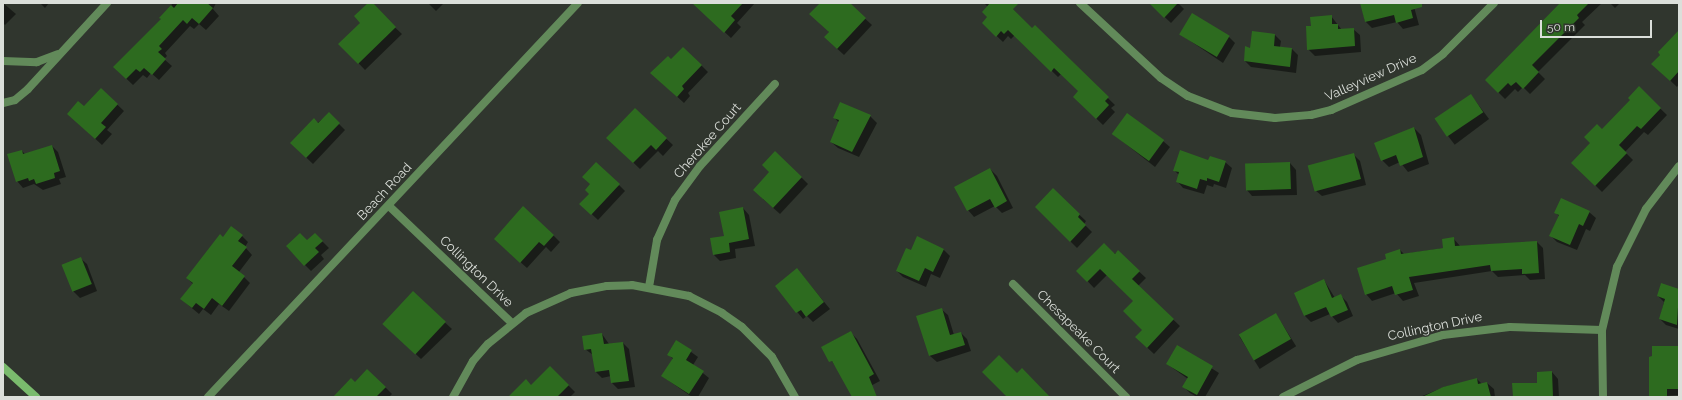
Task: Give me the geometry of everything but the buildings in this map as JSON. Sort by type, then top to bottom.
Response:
[{"type":"main road","points":[[3,367],[36,397]]},
{"type":"street","points":[[3,103],[20,96],[107,3]]},
{"type":"street","name":"Beach Road","points":[[208,397],[578,3]]},
{"type":"street","name":"Valleyview Drive","points":[[1080,3],[1161,78],[1188,96],[1232,113],[1275,118],[1311,115],[1331,110],[1416,73],[1443,54],[1494,3]]},
{"type":"street","points":[[3,61],[37,62],[52,58],[62,51]]},
{"type":"street","name":"Cherokee Court","points":[[649,288],[658,240],[675,200],[700,166],[775,84]]},
{"type":"street","points":[[1603,397],[1602,330],[1610,288],[1625,246],[1646,209],[1679,166]]},
{"type":"street","name":"Collington Drive","points":[[389,206],[512,322],[552,299],[587,288],[607,286],[649,288],[694,299],[722,313],[742,327],[772,357],[795,397]]},
{"type":"street","name":"Chesapeake Court","points":[[1013,284],[1126,397]]},
{"type":"street","points":[[453,397],[473,361],[512,322]]},
{"type":"street","name":"Collington Drive","points":[[1283,397],[1357,360],[1443,335],[1510,326],[1602,330]]}]
